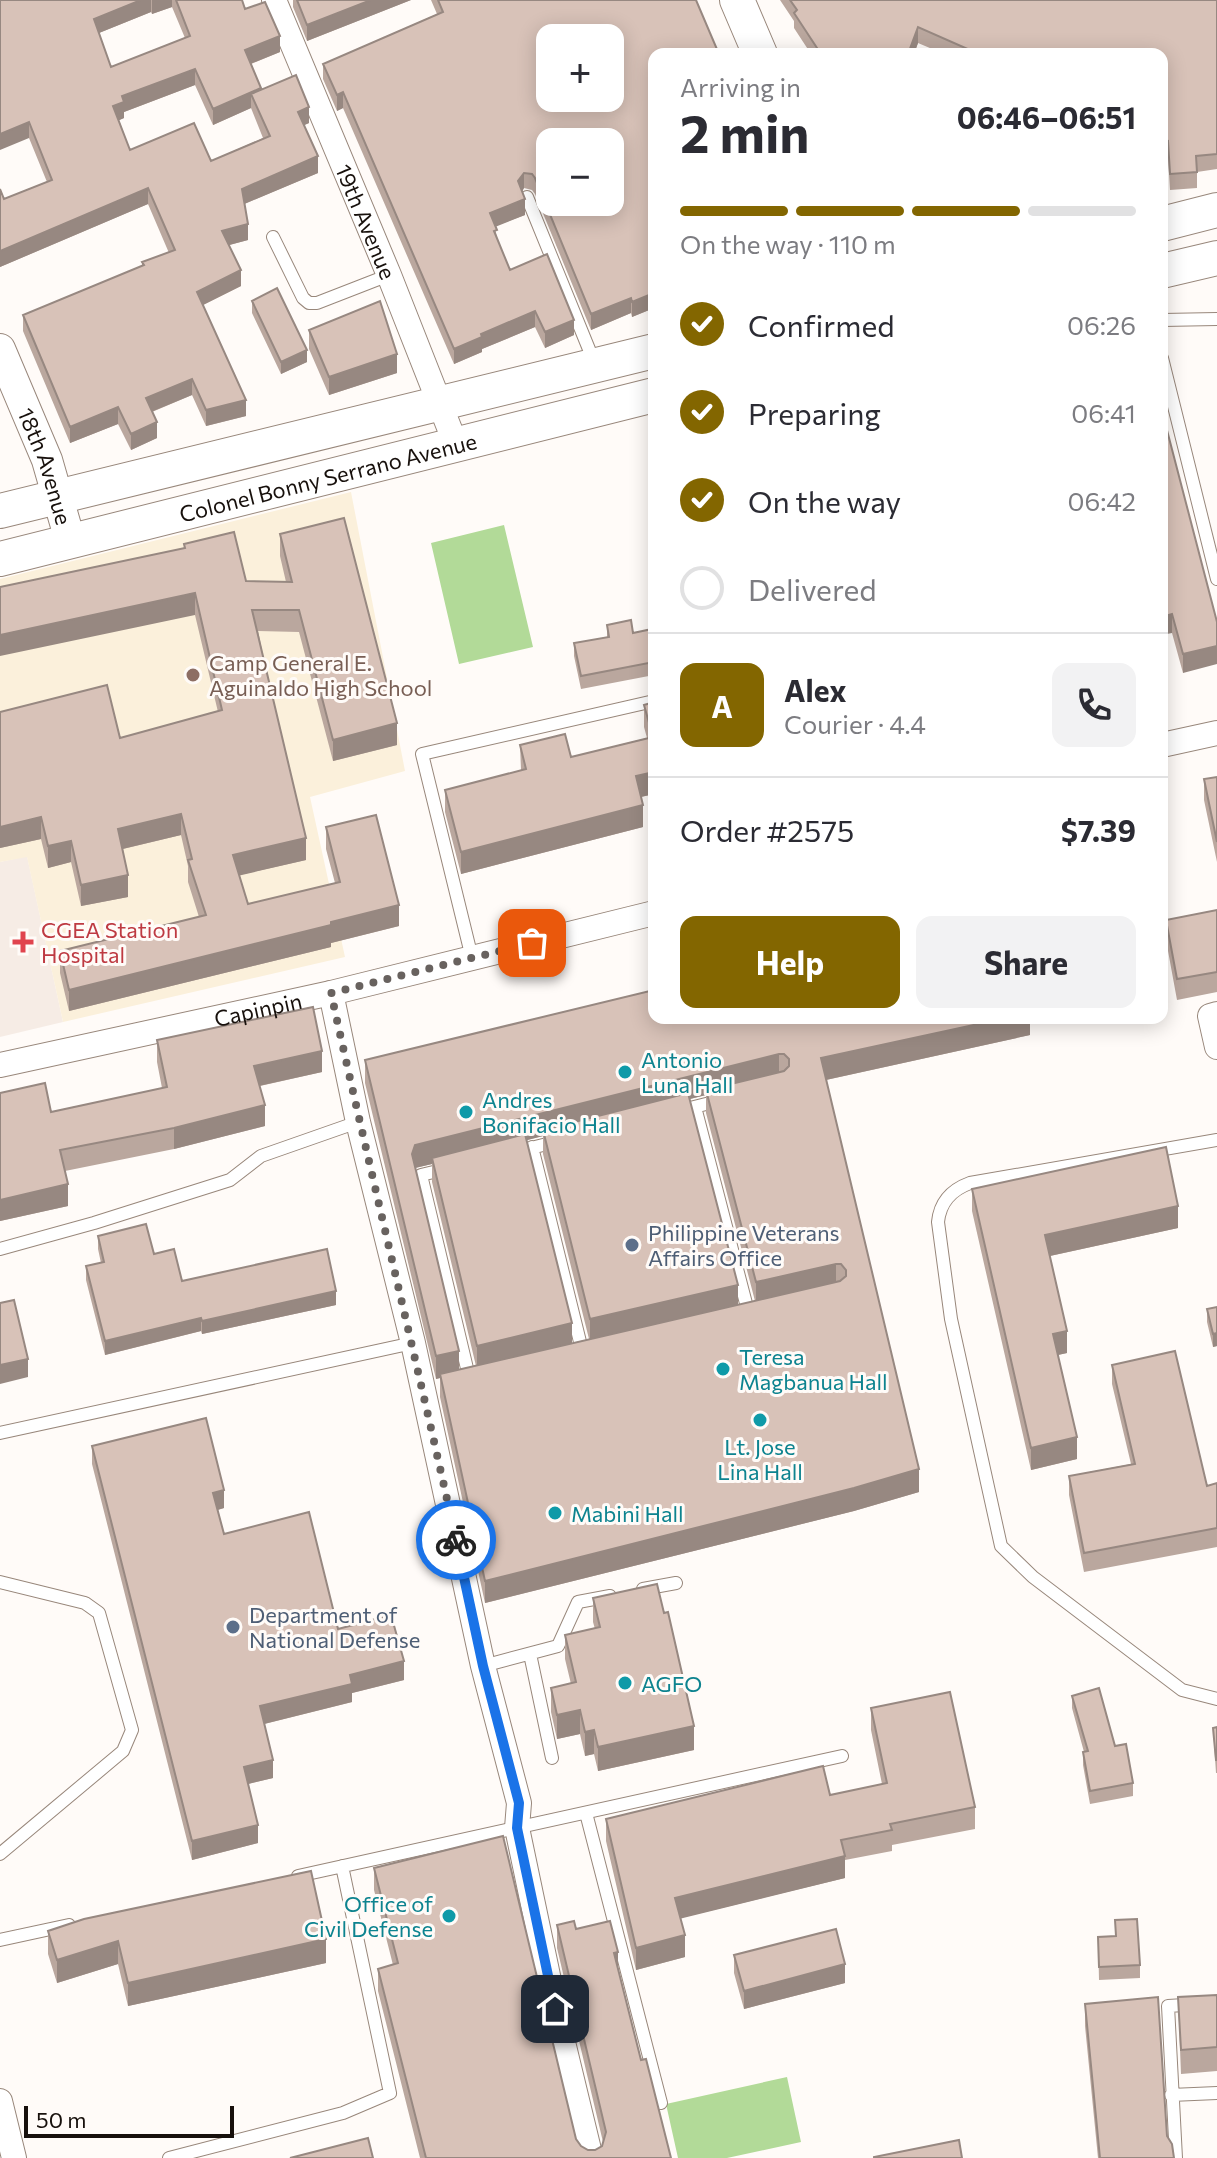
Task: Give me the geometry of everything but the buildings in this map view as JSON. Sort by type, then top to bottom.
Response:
[{"type":"main road","points":[[737,0],[757,48]]},
{"type":"main road","points":[[1168,222],[1217,210]]},
{"type":"main road","points":[[1168,270],[1217,258]]},
{"type":"main road","name":"Colonel Bonny Serrano Avenue","points":[[0,511],[648,353]]},
{"type":"main road","name":"Colonel Bonny Serrano Avenue","points":[[0,559],[648,397]]},
{"type":"street","name":"19th Avenue","points":[[274,0],[456,445]]},
{"type":"street","name":"18th Avenue","points":[[0,349],[47,460],[60,496],[70,540]]},
{"type":"street","points":[[1168,744],[1217,733]]},
{"type":"street","name":"Capinpin","points":[[0,1065],[331,993],[648,914]]},
{"type":"street","points":[[331,993],[358,1122],[413,1343],[430,1390],[483,1666],[519,1803],[517,1828],[555,2009],[591,2158]]},
{"type":"street","points":[[1217,1014],[1210,1016],[1217,1047]]},
{"type":"street","points":[[0,2101],[14,2158]]},
{"type":"lane","points":[[527,197],[596,366]]},
{"type":"lane","points":[[273,237],[303,298],[309,303],[317,303],[389,275]]},
{"type":"lane","points":[[1168,320],[1217,319]]},
{"type":"lane","points":[[1168,382],[1217,579]]},
{"type":"lane","points":[[472,958],[422,754],[648,702]]},
{"type":"lane","points":[[665,1114],[738,1096]]},
{"type":"lane","points":[[695,1107],[749,1315]]},
{"type":"lane","points":[[0,1249],[230,1180],[261,1156],[358,1122]]},
{"type":"lane","points":[[505,1154],[577,1136]]},
{"type":"lane","points":[[1217,1140],[970,1183],[959,1187],[946,1198],[938,1222],[951,1319],[1001,1546],[1033,1577],[1182,1690],[1217,1699]]},
{"type":"lane","points":[[532,1147],[583,1354]]},
{"type":"lane","points":[[463,1165],[421,1175],[465,1382],[484,1377]]},
{"type":"lane","points":[[734,1319],[764,1312]]},
{"type":"lane","points":[[0,1433],[413,1343]]},
{"type":"lane","points":[[569,1358],[598,1351]]},
{"type":"lane","points":[[0,1582],[85,1603],[99,1613],[132,1730],[123,1751],[0,1854]]},
{"type":"lane","points":[[634,1591],[676,1583]]},
{"type":"lane","points":[[483,1666],[558,1646],[578,1602],[620,1594]]},
{"type":"lane","points":[[530,1654],[552,1758]]},
{"type":"lane","points":[[280,1880],[842,1756]]},
{"type":"lane","points":[[586,1813],[661,2103]]},
{"type":"lane","points":[[169,2158],[343,2113],[390,2093],[342,1866]]},
{"type":"lane","points":[[0,1940],[78,1924]]},
{"type":"lane","points":[[1176,2158],[1168,2006],[1217,2003]]},
{"type":"lane","points":[[1171,2095],[1217,2093]]},
{"type":"shaded area","name":"Camp General E. Aguinaldo High School","points":[[351,492],[405,771],[310,797],[345,957],[63,1022],[27,857],[0,862],[0,579]]},
{"type":"shaded area","name":"CGEA Station Hospital","points":[[27,856],[63,1022],[0,1037],[0,862]]},
{"type":"green space","points":[[504,525],[533,647],[459,664],[431,543]]},
{"type":"green space","points":[[787,2077],[801,2142],[727,2158],[678,2158],[666,2104]]},
{"type":"way so far","points":[[456,1540],[413,1343],[358,1122],[331,993],[532,943]]},
{"type":"place","name":"Camp General E. Aguinaldo High School","points":[[193,675]]},
{"type":"place","name":"CGEA Station Hospital","points":[[23,942]]},
{"type":"place","name":"Antonio Luna Hall","points":[[625,1072]]},
{"type":"place","name":"Andres Bonifacio Hall","points":[[466,1112]]},
{"type":"place","name":"Philippine Veterans Affairs Office","points":[[632,1245]]},
{"type":"place","name":"Teresa Magbanua Hall","points":[[723,1369]]},
{"type":"place","name":"Lt. Jose Lina Hall","points":[[760,1420]]},
{"type":"place","name":"Mabini Hall","points":[[555,1513]]},
{"type":"place","name":"Department of National Defense","points":[[233,1627]]},
{"type":"place","name":"AGFO","points":[[625,1683]]},
{"type":"place","name":"Office of Civil Defense","points":[[449,1916]]},
{"type":"route","points":[[456,1540],[483,1666],[519,1803],[517,1828],[555,2009]]}]
